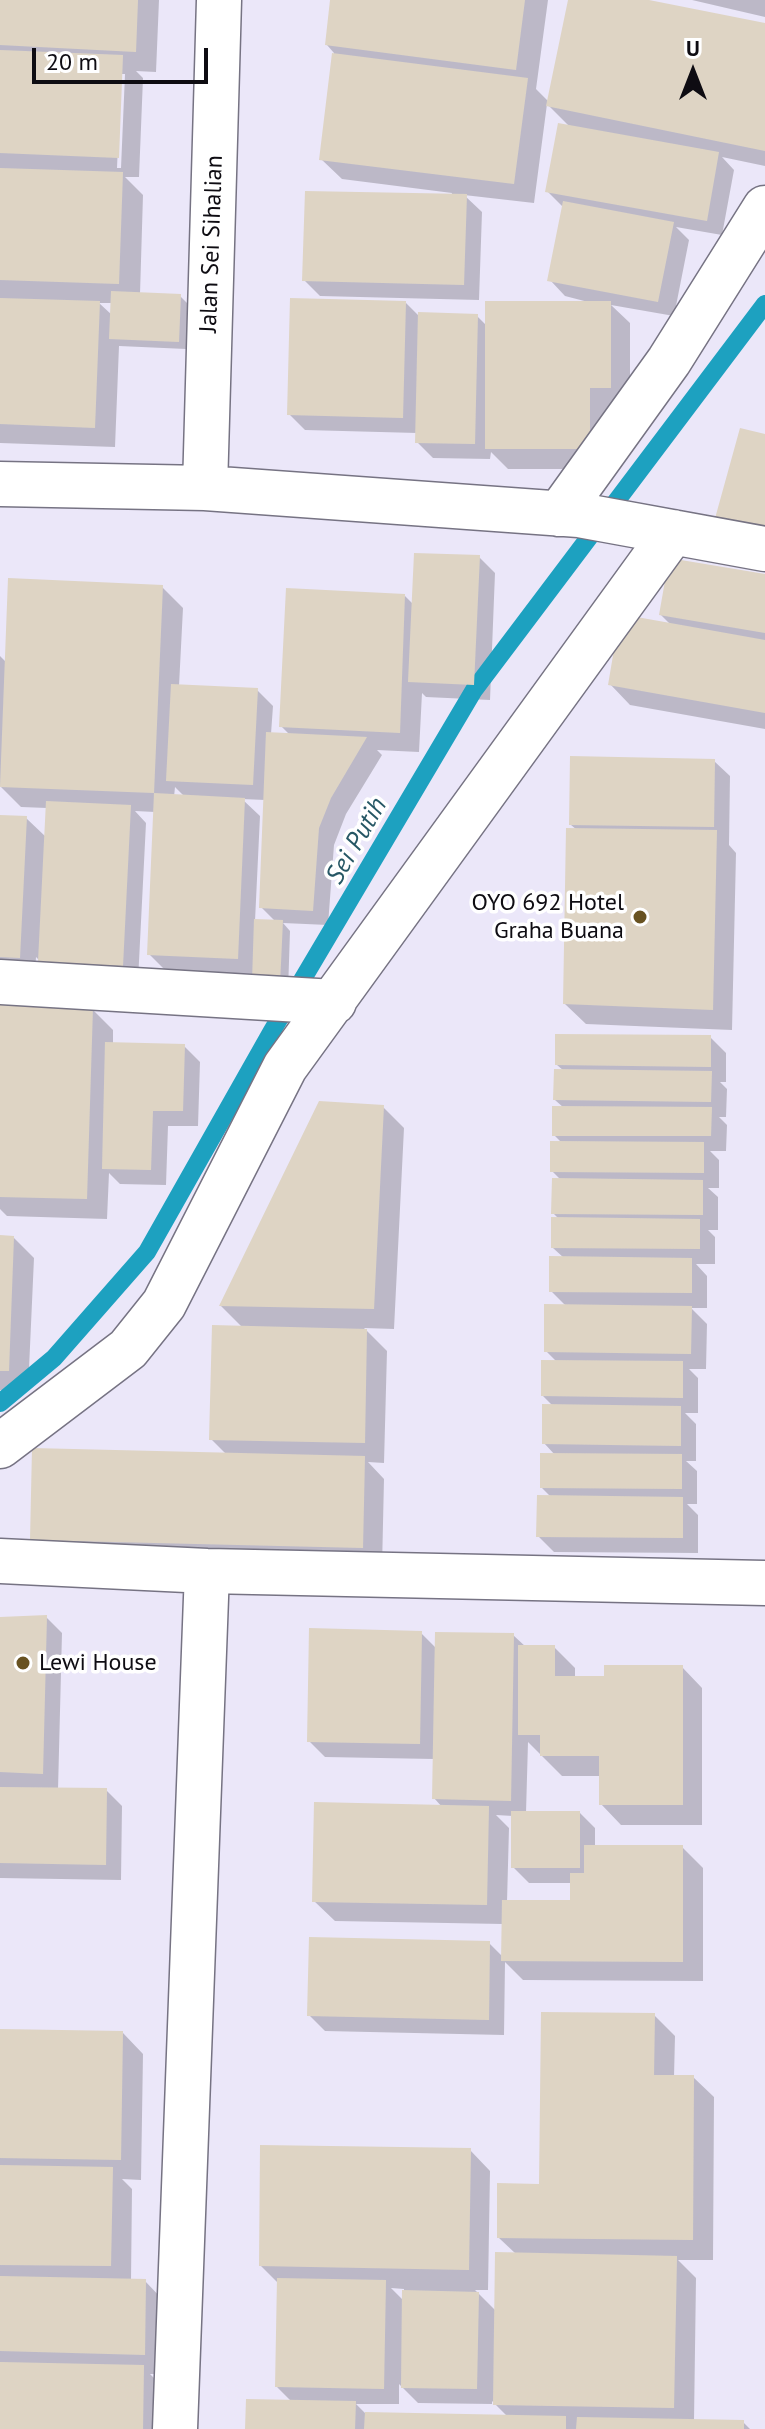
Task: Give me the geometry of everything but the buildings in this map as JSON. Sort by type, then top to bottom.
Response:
[{"type":"street","name":"Jalan Sei Sihalian","points":[[205,488],[219,0]]},
{"type":"street","points":[[569,514],[765,208]]},
{"type":"street","points":[[0,484],[205,488],[569,514],[765,549]]},
{"type":"street","points":[[0,1446],[128,1349],[164,1304],[285,1067],[327,1001],[658,528]]},
{"type":"street","points":[[0,982],[327,1001]]},
{"type":"street","points":[[0,1561],[207,1571],[765,1583]]},
{"type":"street","points":[[175,2429],[207,1571]]},
{"type":"waterway","name":"Sei Putih","points":[[0,1403],[54,1358],[147,1252],[272,1031],[474,690],[765,304]]},
{"type":"place","name":"OYO 692 Hotel Graha Buana","points":[[640,917]]},
{"type":"place","name":"Lewi House","points":[[23,1663]]}]
